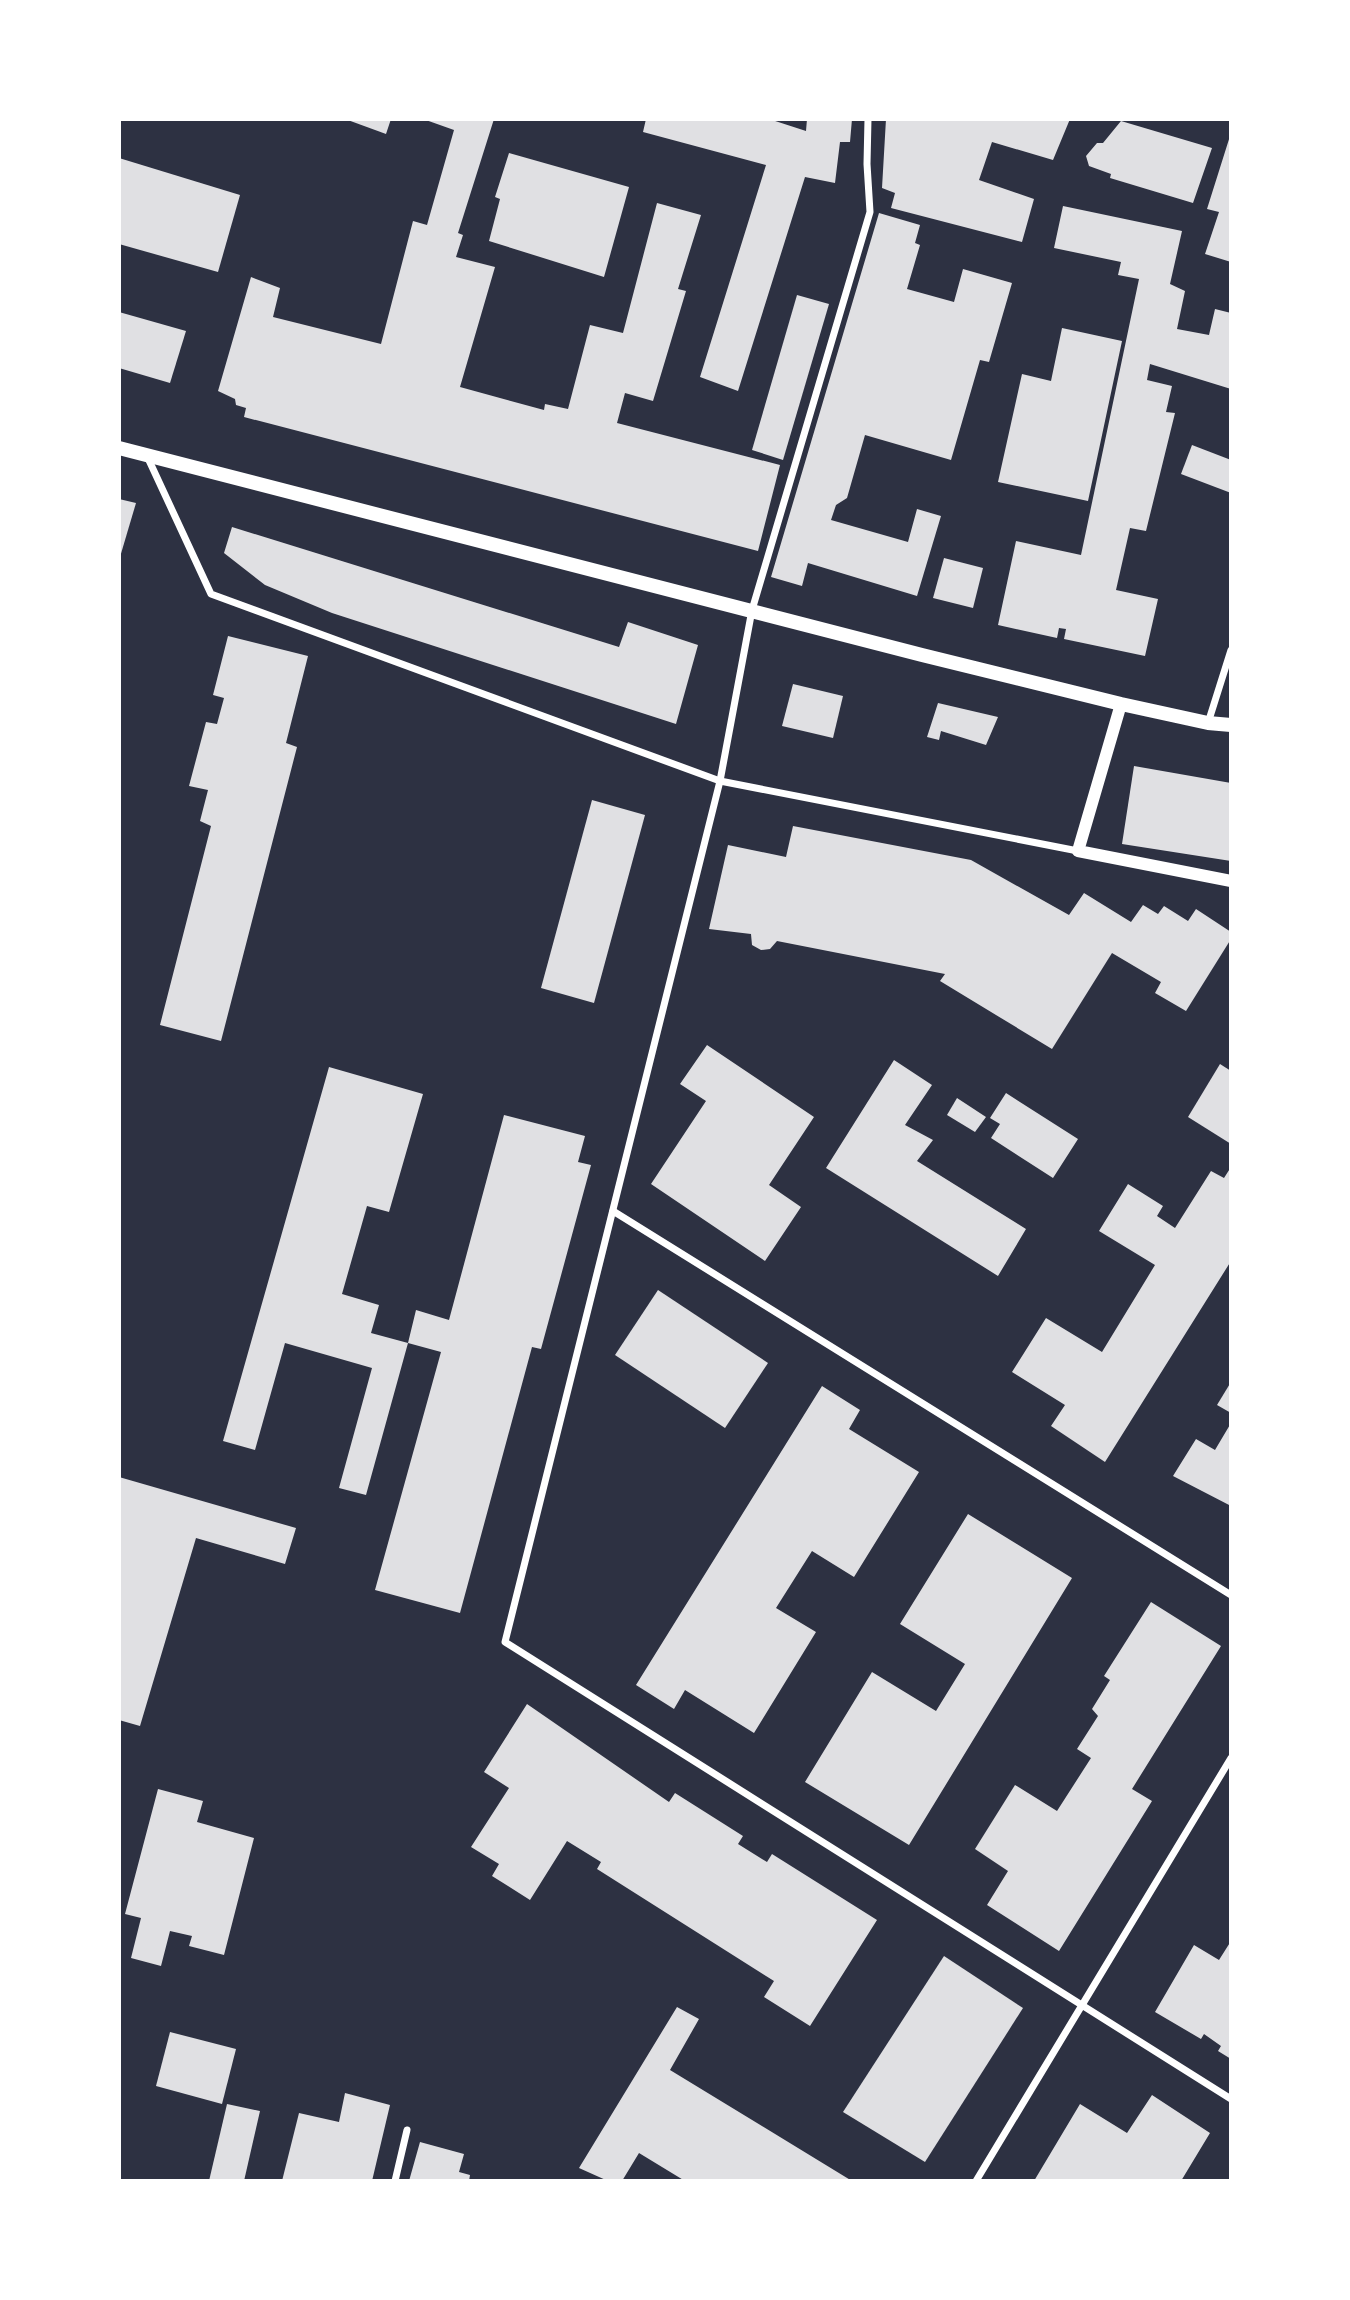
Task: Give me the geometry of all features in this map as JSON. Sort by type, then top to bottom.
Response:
[{"type":"main road","points":[[119,448],[922,655],[1121,704],[1208,723],[1231,725]]},
{"type":"street","points":[[868,119],[870,212],[752,610],[720,781],[505,1642],[1231,2099]]},
{"type":"street","points":[[148,456],[211,594],[720,781],[1231,881]]},
{"type":"street","points":[[1208,723],[1231,650]]},
{"type":"street","points":[[1078,851],[1121,704]]},
{"type":"street","points":[[613,1211],[1231,1595]]},
{"type":"street","points":[[976,2181],[1231,1758]]},
{"type":"street","points":[[395,2181],[407,2130]]},
{"type":"building","points":[[345,119],[391,119],[386,134]]},
{"type":"building","points":[[423,119],[494,119],[458,233],[463,235],[456,257],[495,267],[460,387],[544,410],[545,404],[568,409],[590,325],[623,333],[657,203],[701,215],[678,289],[686,291],[653,401],[625,393],[617,423],[780,465],[758,551],[244,417],[246,408],[236,405],[235,399],[218,391],[251,277],[280,288],[273,317],[381,344],[413,221],[427,225],[454,130]]},
{"type":"building","points":[[646,119],[769,119],[806,131],[807,119],[852,119],[850,142],[840,142],[835,183],[805,177],[738,391],[700,377],[766,165],[643,132]]},
{"type":"building","points":[[886,119],[1070,119],[1053,160],[992,142],[979,180],[1034,199],[1022,242],[891,208],[895,193],[882,188]]},
{"type":"building","points":[[1121,121],[1212,148],[1193,203],[1110,178],[1111,174],[1089,166],[1086,156],[1097,143],[1103,143]]},
{"type":"building","points":[[1230,136],[1231,262],[1205,254],[1219,212],[1207,209]]},
{"type":"building","points":[[509,153],[629,187],[604,277],[489,241],[500,199],[495,197]]},
{"type":"building","points":[[119,158],[240,195],[218,272],[119,244]]},
{"type":"building","points":[[1063,206],[1182,231],[1170,284],[1185,291],[1177,329],[1209,335],[1215,309],[1231,313],[1231,389],[1150,364],[1147,380],[1172,386],[1166,412],[1175,413],[1146,531],[1130,528],[1116,590],[1158,599],[1145,656],[1064,639],[1066,629],[1059,628],[1057,638],[998,625],[1016,541],[1081,555],[1139,279],[1118,275],[1121,262],[1054,248]]},
{"type":"building","points":[[879,213],[920,225],[915,243],[920,245],[907,289],[954,302],[963,269],[1012,283],[989,362],[980,360],[951,460],[865,435],[847,498],[836,505],[831,520],[908,542],[917,509],[941,516],[917,596],[808,563],[802,586],[771,577]]},
{"type":"building","points":[[797,295],[829,304],[783,460],[752,450]]},
{"type":"building","points":[[119,312],[186,331],[170,383],[119,368]]},
{"type":"building","points":[[1062,328],[1122,341],[1088,501],[998,482],[1022,374],[1051,381]]},
{"type":"building","points":[[1192,445],[1231,460],[1231,493],[1181,474]]},
{"type":"building","points":[[119,499],[136,503],[120,557],[119,557]]},
{"type":"building","points":[[232,527],[619,647],[628,622],[698,645],[676,724],[332,613],[265,585],[224,553]]},
{"type":"building","points":[[944,558],[983,568],[973,608],[933,598]]},
{"type":"building","points":[[228,636],[308,656],[286,743],[297,747],[221,1041],[160,1025],[211,826],[200,821],[208,790],[189,786],[206,722],[217,724],[224,698],[213,695]]},
{"type":"building","points":[[793,684],[843,696],[833,738],[782,726]]},
{"type":"building","points":[[938,703],[998,717],[986,745],[941,731],[939,740],[927,737]]},
{"type":"building","points":[[1134,766],[1231,783],[1231,861],[1122,844]]},
{"type":"building","points":[[592,800],[645,815],[594,1003],[541,988]]},
{"type":"building","points":[[793,826],[971,860],[1069,915],[1084,893],[1131,922],[1143,905],[1158,914],[1164,906],[1188,921],[1196,909],[1231,932],[1231,939],[1186,1011],[1155,993],[1161,982],[1112,953],[1052,1049],[940,981],[945,974],[777,941],[770,949],[761,950],[752,945],[751,934],[709,929],[728,845],[786,857]]},
{"type":"building","points":[[707,1045],[814,1117],[769,1185],[801,1207],[765,1261],[651,1184],[706,1101],[680,1084]]},
{"type":"building","points":[[894,1060],[932,1085],[905,1125],[933,1140],[917,1161],[1026,1229],[998,1276],[826,1168]]},
{"type":"building","points":[[1220,1064],[1231,1071],[1231,1144],[1188,1117]]},
{"type":"building","points":[[329,1067],[423,1094],[389,1212],[367,1206],[342,1294],[379,1305],[371,1333],[408,1343],[366,1495],[339,1488],[372,1368],[285,1343],[255,1450],[223,1441]]},
{"type":"building","points":[[1006,1093],[1078,1139],[1053,1178],[991,1138],[1000,1124],[990,1118]]},
{"type":"building","points":[[957,1098],[986,1117],[975,1132],[947,1115]]},
{"type":"building","points":[[504,1115],[585,1136],[578,1162],[591,1165],[541,1349],[532,1347],[460,1613],[375,1590],[441,1352],[408,1343],[416,1310],[449,1320]]},
{"type":"building","points":[[1231,1167],[1231,1261],[1105,1462],[1051,1426],[1065,1405],[1012,1372],[1046,1318],[1102,1352],[1155,1265],[1099,1231],[1128,1184],[1163,1206],[1157,1216],[1175,1228],[1211,1171],[1224,1178]]},
{"type":"building","points":[[658,1290],[768,1363],[725,1428],[615,1355]]},
{"type":"building","points":[[1231,1382],[1231,1413],[1217,1405]]},
{"type":"building","points":[[822,1386],[860,1410],[849,1429],[919,1472],[854,1577],[812,1551],[776,1608],[816,1632],[754,1733],[685,1690],[674,1709],[636,1685]]},
{"type":"building","points":[[1231,1423],[1231,1506],[1173,1476],[1196,1439],[1215,1450]]},
{"type":"building","points":[[119,1477],[296,1528],[285,1564],[196,1538],[140,1726],[119,1720]]},
{"type":"building","points":[[968,1514],[1072,1578],[909,1845],[805,1782],[872,1672],[936,1711],[965,1664],[900,1624]]},
{"type":"building","points":[[1151,1602],[1221,1646],[1132,1789],[1152,1801],[1059,1951],[987,1905],[1008,1871],[975,1849],[1015,1785],[1057,1811],[1091,1758],[1077,1749],[1098,1716],[1092,1709],[1110,1680],[1104,1676]]},
{"type":"building","points":[[527,1704],[669,1802],[675,1793],[743,1836],[738,1844],[767,1862],[772,1854],[877,1920],[810,2026],[764,1997],[774,1981],[597,1869],[601,1862],[567,1841],[530,1900],[492,1876],[499,1864],[471,1847],[509,1788],[484,1772]]},
{"type":"building","points":[[158,1789],[203,1801],[197,1822],[254,1838],[224,1955],[189,1946],[192,1936],[170,1931],[161,1966],[131,1958],[141,1918],[125,1914]]},
{"type":"building","points":[[1231,1941],[1231,2059],[1218,2051],[1221,2046],[1204,2034],[1201,2039],[1155,2012],[1194,1945],[1219,1960]]},
{"type":"building","points":[[944,1956],[1023,2008],[925,2162],[843,2112]]},
{"type":"building","points":[[677,2007],[699,2019],[670,2070],[852,2181],[685,2181],[639,2153],[622,2181],[608,2181],[579,2168]]},
{"type":"building","points":[[170,2032],[236,2049],[222,2104],[156,2086]]},
{"type":"building","points":[[345,2093],[390,2105],[372,2181],[282,2181],[299,2113],[339,2122]]},
{"type":"building","points":[[1152,2095],[1210,2133],[1181,2181],[1034,2181],[1080,2104],[1127,2133]]},
{"type":"building","points":[[227,2104],[260,2111],[244,2181],[209,2181]]},
{"type":"building","points":[[420,2142],[464,2154],[459,2172],[470,2175],[469,2181],[409,2181]]}]
